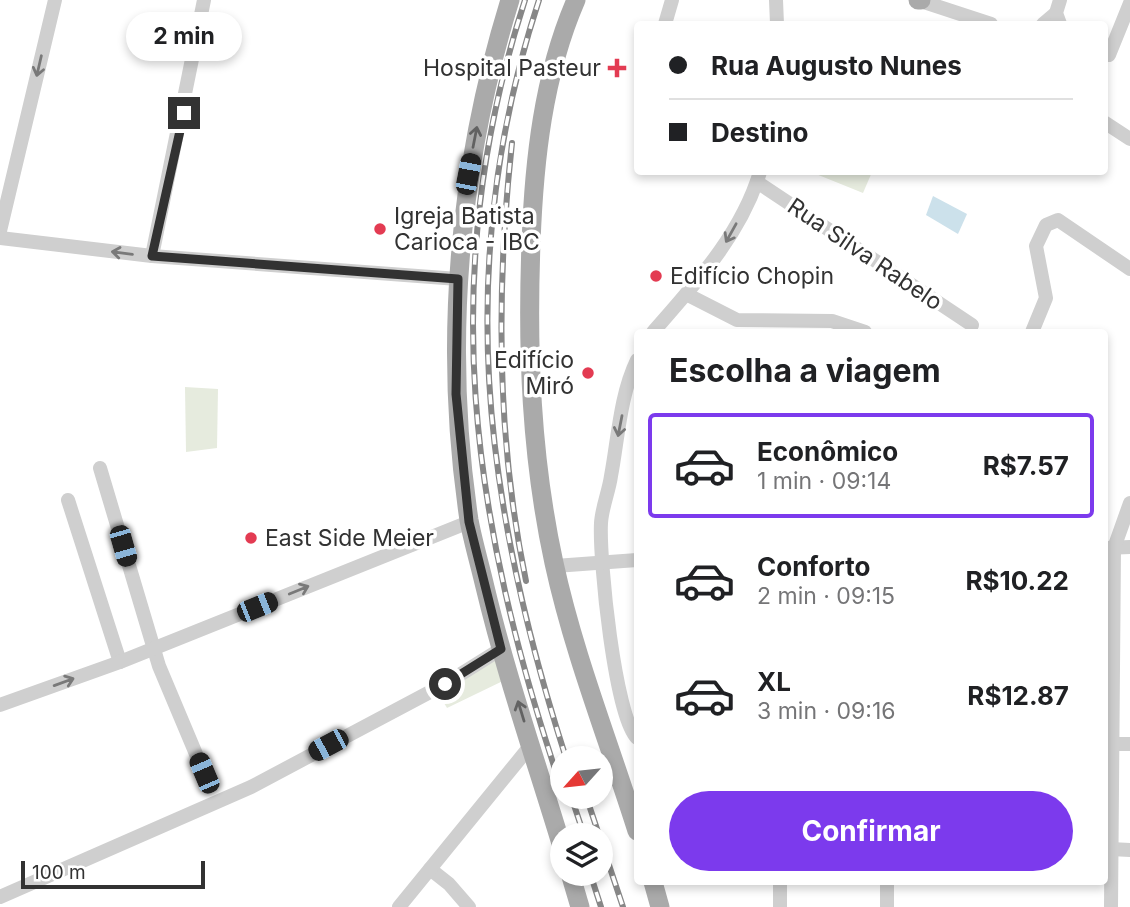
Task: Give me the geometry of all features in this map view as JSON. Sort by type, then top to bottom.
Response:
[{"type":"main road","points":[[510,0],[489,68],[468,174],[458,279],[456,394],[469,522],[501,649],[555,823]]},
{"type":"main road","points":[[541,132],[566,69],[576,5]]},
{"type":"main road","points":[[576,5],[544,100],[532,217],[528,320],[531,411],[539,484],[568,619],[634,822]]},
{"type":"main road","points":[[654,885],[660,907]]},
{"type":"main road","points":[[574,886],[580,907]]},
{"type":"street","points":[[0,231],[55,0]]},
{"type":"street","points":[[152,256],[184,113],[204,0]]},
{"type":"street","points":[[666,21],[672,0]]},
{"type":"street","points":[[776,0],[777,21]]},
{"type":"street","points":[[920,0],[981,21]]},
{"type":"street","points":[[1108,50],[1130,3]]},
{"type":"street","points":[[1108,125],[1130,139]]},
{"type":"street","name":"Rua Silva Rabelo","points":[[656,329],[688,295],[726,243],[759,177],[972,325]]},
{"type":"street","points":[[1033,329],[1046,298],[1036,246],[1052,220],[1058,220],[1130,270]]},
{"type":"street","points":[[0,238],[152,256],[458,279]]},
{"type":"street","points":[[688,295],[737,320],[832,321],[856,329]]},
{"type":"street","points":[[634,369],[628,386],[601,521],[602,562],[619,691],[629,730],[634,735]]},
{"type":"street","points":[[100,468],[153,648],[204,773]]},
{"type":"street","points":[[68,500],[120,662]]},
{"type":"street","points":[[1111,907],[1109,548],[1130,503]]},
{"type":"street","points":[[0,705],[120,662],[469,522]]},
{"type":"street","points":[[1109,548],[1130,547]]},
{"type":"street","points":[[555,566],[634,560]]},
{"type":"street","points":[[0,897],[251,786],[445,684],[501,649]]},
{"type":"street","points":[[1108,744],[1130,744]]},
{"type":"street","points":[[399,907],[531,745]]},
{"type":"street","points":[[1111,849],[1130,850]]},
{"type":"street","points":[[430,869],[449,884],[469,907]]},
{"type":"street","points":[[780,885],[780,907]]},
{"type":"street","points":[[887,885],[887,907]]},
{"type":"shaded area","points":[[818,175],[871,175],[863,193]]},
{"type":"shaded area","points":[[185,387],[218,389],[217,448],[186,452]]},
{"type":"shaded area","points":[[500,656],[507,679],[447,708],[437,691]]},
{"type":"water","points":[[933,196],[967,214],[958,234],[926,215]]},
{"type":"railway","points":[[525,0],[497,102],[480,202],[473,300],[476,398],[487,495],[505,592],[550,751]]},
{"type":"railway","points":[[539,0],[512,97],[495,193],[488,287],[489,380],[498,474],[515,568],[537,662],[562,746]]},
{"type":"railway","points":[[512,143],[503,253],[502,363],[509,472],[526,581]]},
{"type":"railway","points":[[575,809],[580,823]]},
{"type":"railway","points":[[590,809],[595,823]]},
{"type":"railway","points":[[613,877],[623,907]]},
{"type":"railway","points":[[594,886],[601,907]]},
{"type":"place","name":"Hospital Pasteur","points":[[617,68]]},
{"type":"place","name":"Igreja Batista Carioca - IBC","points":[[380,229]]},
{"type":"place","name":"Edifício Chopin","points":[[656,276]]},
{"type":"place","name":"Edifício Miró","points":[[588,373]]},
{"type":"place","name":"East Side Meier","points":[[251,538]]},
{"type":"route","points":[[184,113],[152,256],[458,279],[456,394],[469,522],[501,649],[445,684]]}]
